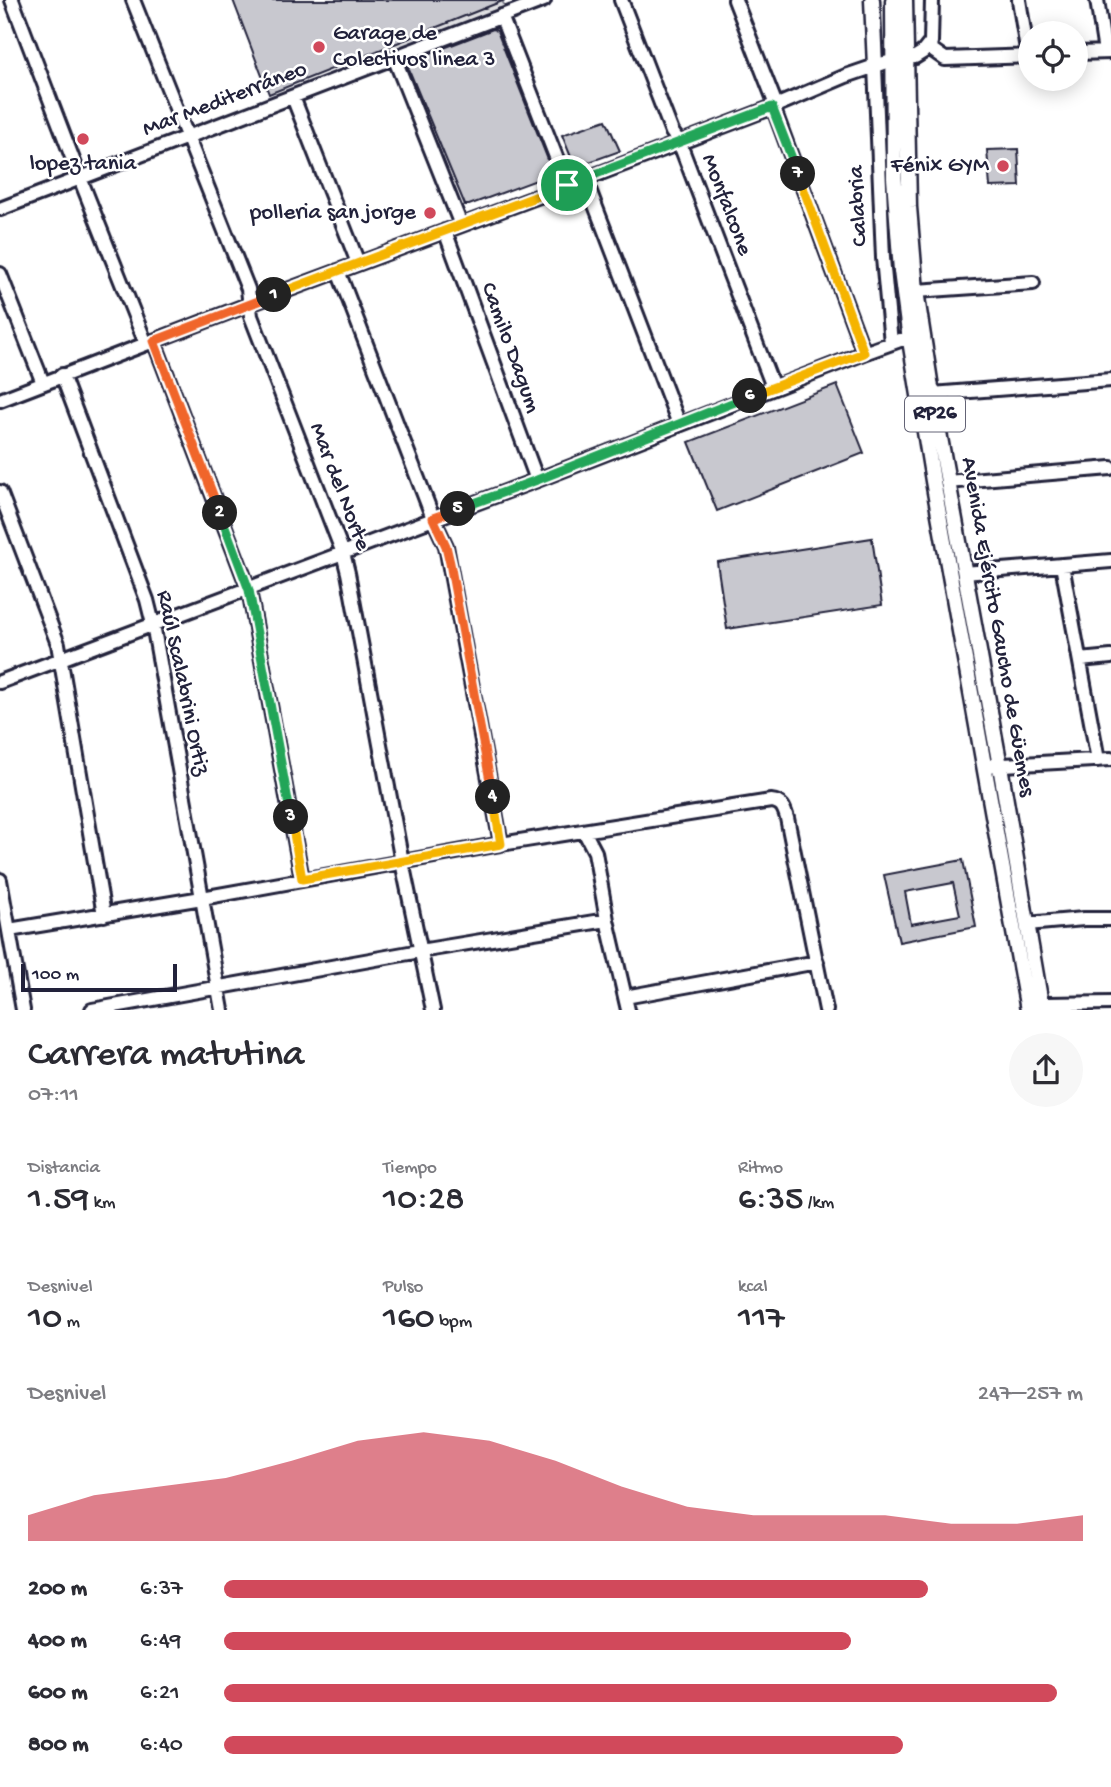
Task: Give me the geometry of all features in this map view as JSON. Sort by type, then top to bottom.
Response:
[{"type":"main road","name":"Avenida Ejército Gaucho de Güemes","points":[[893,0],[916,291],[964,573],[992,766],[1037,1009]]},
{"type":"main road","name":"Avenida Ejército Gaucho de Güemes","points":[[905,0],[899,59],[894,178],[901,271],[910,340],[933,481],[1027,924],[1037,1009]]},
{"type":"main road","points":[[873,6],[875,66]]},
{"type":"street","points":[[0,3],[10,0],[79,178],[150,342],[249,590],[302,879]]},
{"type":"street","name":"Mar del Norte","points":[[133,0],[248,289],[251,316],[343,553],[433,1010]]},
{"type":"street","name":"Mar Mediterráneo","points":[[0,209],[544,0]]},
{"type":"street","name":"Monfalcone","points":[[621,0],[774,387]]},
{"type":"street","points":[[735,0],[864,353]]},
{"type":"street","points":[[862,0],[873,6]]},
{"type":"street","points":[[0,400],[585,179],[846,76],[899,59],[915,57],[931,42],[932,0]]},
{"type":"street","points":[[1019,0],[1023,21]]},
{"type":"street","points":[[1088,53],[1108,52],[1097,0]]},
{"type":"street","points":[[501,16],[567,185]]},
{"type":"street","points":[[928,47],[945,59],[1018,56]]},
{"type":"street","points":[[394,57],[460,225]]},
{"type":"street","name":"Calabria","points":[[875,66],[883,258],[891,343]]},
{"type":"street","points":[[293,97],[358,263]]},
{"type":"street","points":[[585,179],[679,424]]},
{"type":"street","name":"Camilo Dagum","points":[[444,231],[537,480]]},
{"type":"street","points":[[338,271],[446,546],[501,844]]},
{"type":"street","points":[[0,274],[43,383]]},
{"type":"street","points":[[916,291],[1033,283]]},
{"type":"street","points":[[0,682],[249,590],[864,353],[900,340],[910,340]]},
{"type":"street","name":"Raúl Scalabrini Ortiz","points":[[62,375],[147,600],[222,1010]]},
{"type":"street","points":[[932,394],[1111,380]]},
{"type":"street","points":[[947,482],[1111,468]]},
{"type":"street","points":[[0,492],[58,644],[104,915]]},
{"type":"street","points":[[964,573],[1111,561]]},
{"type":"street","points":[[992,766],[1104,759],[1080,660],[1062,565]]},
{"type":"street","points":[[1080,660],[1111,657]]},
{"type":"street","points":[[9,930],[501,844],[763,802],[778,802],[784,808],[787,818],[826,1010]]},
{"type":"street","points":[[584,831],[595,852],[607,920],[627,1004],[817,962]]},
{"type":"street","points":[[0,880],[23,1010]]},
{"type":"street","points":[[1027,924],[1111,919]]},
{"type":"street","points":[[92,1010],[607,920]]},
{"type":"street","points":[[1037,1009],[1047,1004],[1059,1003],[1111,1003]]},
{"type":"shaded area","points":[[343,0],[502,0],[506,10],[368,65]]},
{"type":"building","name":"Garage de Colectivos linea 3","points":[[233,0],[505,0],[269,94]]},
{"type":"building","points":[[493,29],[497,31],[552,170],[550,175],[465,205],[407,65],[410,61]]},
{"type":"building","points":[[606,120],[620,151],[581,165],[573,162],[562,135]]},
{"type":"building","name":"Fénix GYM","points":[[1018,149],[1020,186],[990,187],[987,150]]},
{"type":"building","points":[[837,385],[864,453],[717,511],[689,442]]},
{"type":"building","points":[[872,538],[882,605],[727,629],[717,562]]},
{"type":"building","points":[[963,860],[976,927],[899,942],[884,875]],"holes":[[[953,883],[960,915],[911,924],[905,892]]]},
{"type":"place","name":"Garage de Colectivos linea 3","points":[[319,47]]},
{"type":"place","name":"lopez tania","points":[[83,139]]},
{"type":"place","name":"Fénix GYM","points":[[1003,166]]},
{"type":"place","name":"polleria san jorge","points":[[430,213]]},
{"type":"route","points":[[772,107],[864,353],[433,518],[446,546],[450,563],[501,844],[302,879],[249,590],[154,341],[567,185],[772,107]]}]
